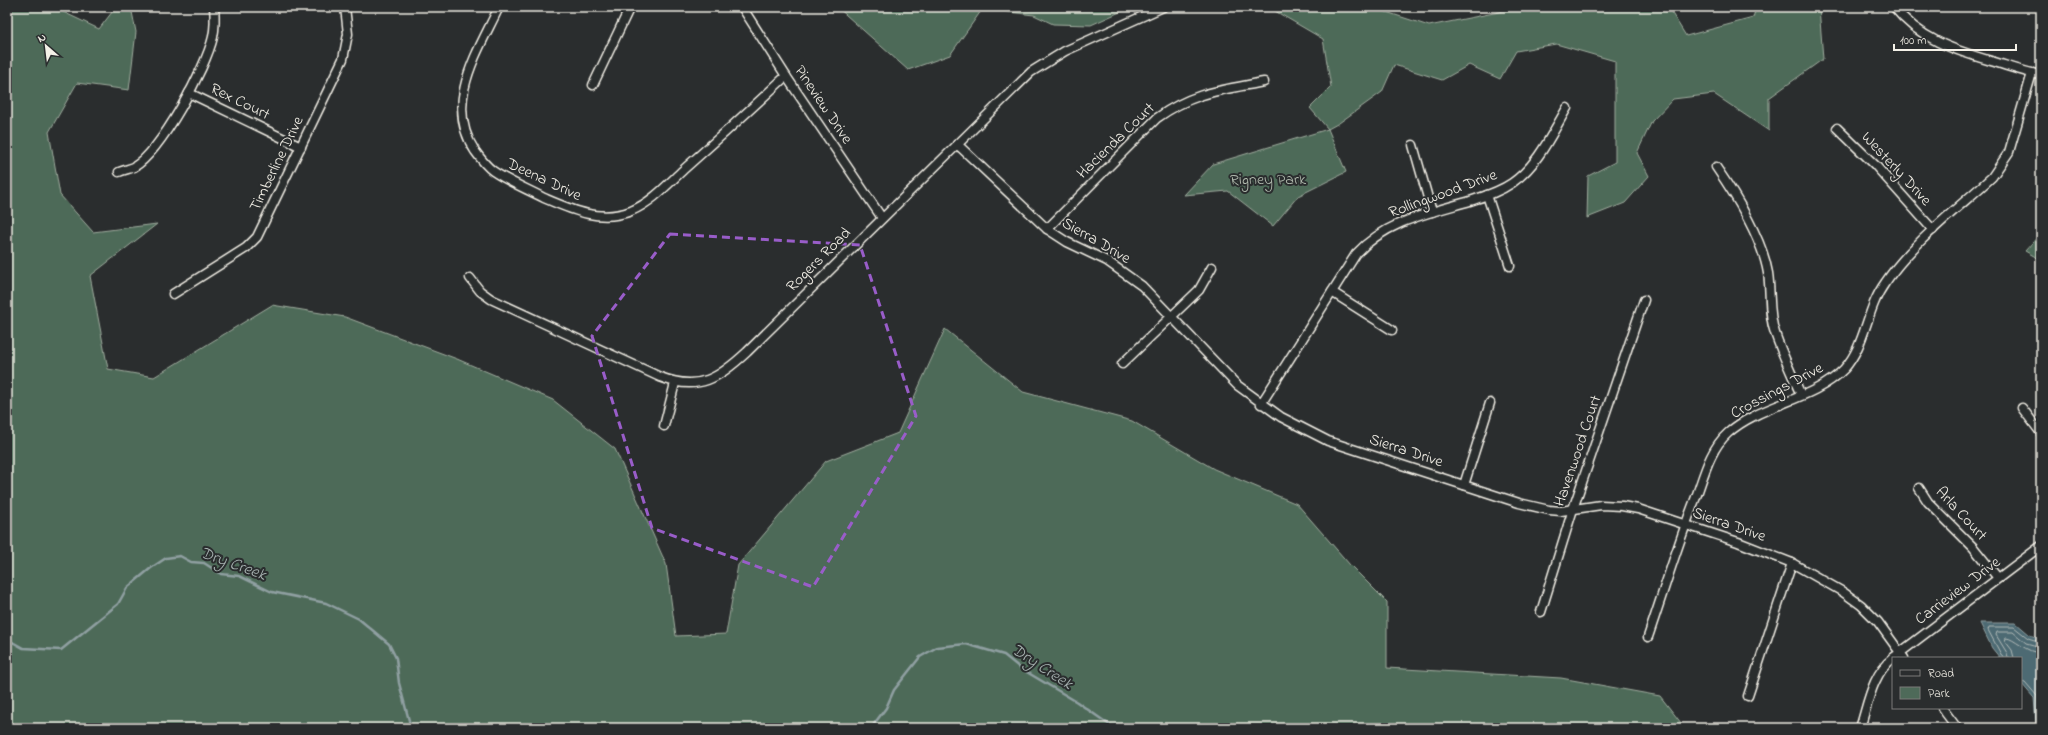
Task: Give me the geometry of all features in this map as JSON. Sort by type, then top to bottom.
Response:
[{"type":"street","points":[[119,172],[134,166],[154,146],[175,120],[189,93],[212,39],[215,23],[214,7]]},
{"type":"street","name":"Timberline Drive","points":[[173,294],[246,248],[257,237],[344,55],[348,34],[345,7]]},
{"type":"street","name":"Deena Drive","points":[[499,7],[464,86],[462,113],[465,129],[471,145],[482,160],[492,170],[510,182],[568,208],[588,215],[614,214],[630,211],[643,204],[703,153],[786,76]]},
{"type":"street","points":[[594,85],[630,7]]},
{"type":"street","name":"Pineview Drive","points":[[742,7],[786,76],[882,218]]},
{"type":"street","name":"Rogers Road","points":[[470,278],[480,291],[491,298],[675,383],[701,383],[733,365],[1031,72],[1065,51],[1163,7]]},
{"type":"street","points":[[1894,7],[1908,22],[1935,42],[1957,52],[2041,75]]},
{"type":"street","name":"Crossings Drive","points":[[1648,637],[1685,525],[1709,461],[1716,447],[1728,433],[1743,422],[1829,381],[1844,369],[1858,347],[1872,306],[1884,283],[1898,265],[1933,230],[1992,177],[2004,161],[2009,152],[2032,73]]},
{"type":"street","name":"Hacienda Court","points":[[1047,229],[1157,118],[1169,109],[1196,96],[1264,82]]},
{"type":"street","name":"Rex Court","points":[[189,93],[301,147]]},
{"type":"street","name":"Rollingwood Drive","points":[[1261,404],[1356,254],[1365,245],[1381,232],[1398,223],[1487,195],[1512,183],[1535,163],[1567,108]]},
{"type":"street","name":"Westerly Drive","points":[[1837,128],[1875,165],[1933,230]]},
{"type":"street","name":"Sierra Drive","points":[[957,144],[1047,229],[1067,242],[1120,269],[1142,286],[1171,318],[1237,385],[1261,404],[1281,417],[1328,441],[1539,508],[1561,511],[1600,505],[1622,506],[1772,554],[1792,563],[1843,592],[1860,605],[1878,622],[1897,657]]},
{"type":"street","points":[[1413,145],[1432,212]]},
{"type":"street","points":[[1716,167],[1738,199],[1762,253],[1768,274],[1770,308],[1775,334],[1801,395]]},
{"type":"street","points":[[1487,195],[1510,266]]},
{"type":"street","points":[[1122,364],[1199,290],[1212,267]]},
{"type":"street","points":[[1332,292],[1392,330]]},
{"type":"street","name":"Havenwood Court","points":[[1541,612],[1573,509],[1644,300]]},
{"type":"street","points":[[664,426],[675,383]]},
{"type":"street","points":[[1464,485],[1490,403]]},
{"type":"street","points":[[2022,408],[2041,432]]},
{"type":"street","name":"Arla Court","points":[[1919,488],[1928,502],[1973,547],[1998,578]]},
{"type":"street","name":"Carrieview Drive","points":[[1897,657],[2041,546]]},
{"type":"street","points":[[1748,696],[1792,563]]},
{"type":"street","name":"Carrieview Drive","points":[[1860,728],[1877,676],[1883,666],[1892,660]]},
{"type":"street","points":[[1943,709],[1957,728]]},
{"type":"highlighted area","points":[[670,234],[860,245],[916,416],[813,587],[652,528],[592,336]]},
{"type":"green space","points":[[7,7],[60,7],[59,10],[99,29],[116,7],[131,7],[136,32],[129,90],[77,83],[49,132],[60,195],[93,232],[157,224],[90,276],[108,369],[154,377],[272,305],[345,317],[457,359],[553,400],[615,449],[666,564],[676,636],[726,634],[738,565],[826,461],[898,433],[945,329],[1023,392],[1132,421],[1214,469],[1297,504],[1350,565],[1387,602],[1387,668],[1561,678],[1660,696],[1685,728],[7,728]]},
{"type":"green space","points":[[837,7],[1131,7],[1091,25],[1053,24],[1034,15],[1000,11],[981,11],[950,55],[908,70]]},
{"type":"green space","points":[[1275,7],[1371,7],[1429,26],[1524,7],[1668,7],[1686,36],[1753,18],[1756,7],[1819,7],[1823,59],[1769,98],[1769,131],[1714,94],[1673,99],[1652,121],[1637,153],[1649,176],[1625,203],[1587,218],[1588,176],[1615,162],[1615,61],[1556,44],[1516,51],[1500,79],[1469,65],[1442,80],[1394,65],[1382,92],[1339,123],[1328,129],[1310,108],[1331,87],[1323,39],[1275,11]]},
{"type":"green space","name":"Rigney Park","points":[[1328,129],[1346,172],[1298,196],[1273,226],[1228,191],[1184,195],[1213,164]]},
{"type":"green space","points":[[2041,233],[2041,260],[2025,251]]},
{"type":"water","points":[[1980,623],[2016,623],[2030,635],[2041,639],[2041,728],[2036,722],[2034,698],[2022,684],[2022,657],[1999,657],[1992,648]]},
{"type":"waterway","name":"Dry Creek","points":[[7,639],[23,648],[61,650],[118,604],[127,588],[151,568],[166,558],[180,556],[191,562],[204,563],[221,574],[239,576],[272,592],[326,603],[359,619],[389,644],[396,658],[399,683],[411,728]]},
{"type":"waterway","name":"Dry Creek","points":[[871,728],[886,708],[894,690],[920,657],[937,647],[966,644],[1004,655],[1020,668],[1077,702],[1114,728]]}]
